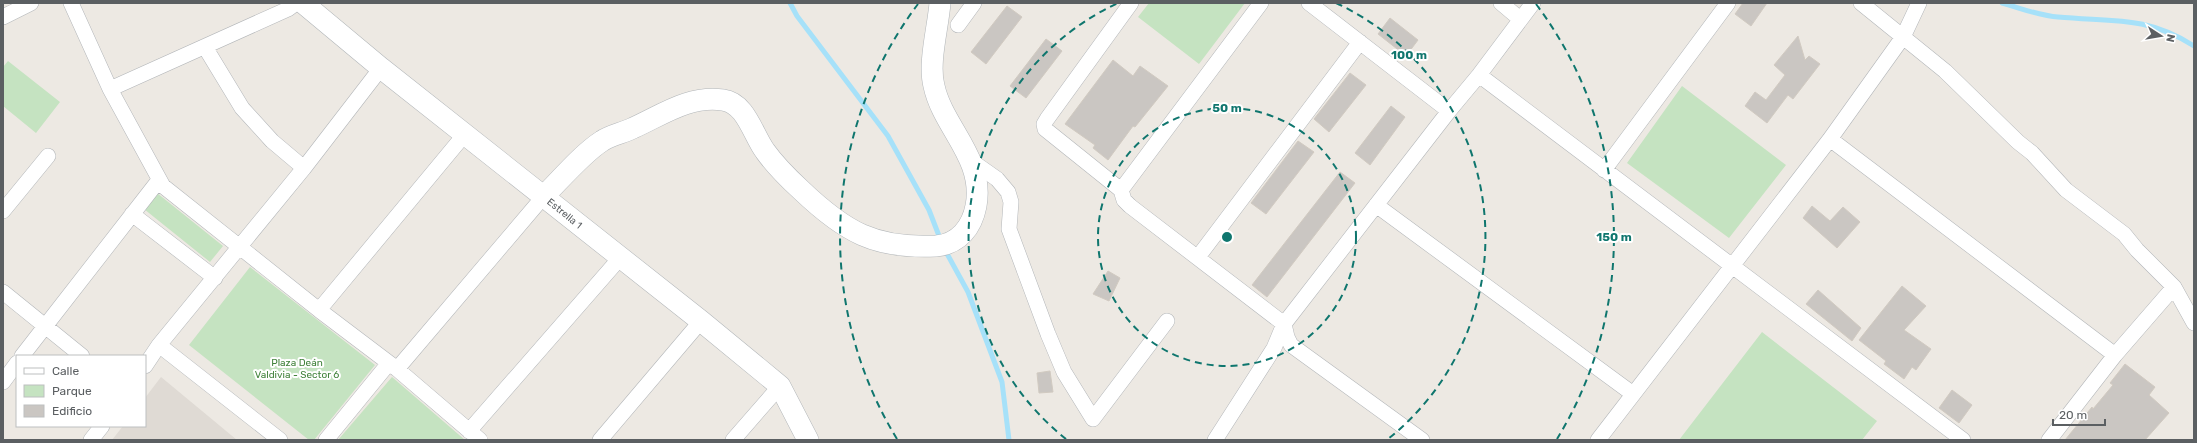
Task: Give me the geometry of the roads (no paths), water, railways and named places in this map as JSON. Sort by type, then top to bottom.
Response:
[{"type":"street","points":[[3,17],[31,3]]},
{"type":"street","points":[[71,3],[110,89],[163,186],[319,310],[393,366],[474,436],[620,258]]},
{"type":"street","points":[[110,89],[206,47],[288,9],[296,3]]},
{"type":"street","name":"Estrella 1","points":[[303,3],[381,68],[701,321],[780,386],[808,440]]},
{"type":"street","points":[[326,440],[544,196],[602,141],[633,128],[673,107],[703,100],[723,100],[732,103],[745,116],[765,152],[813,201],[854,232],[885,243],[900,246],[942,245],[959,238],[973,218],[976,204],[976,188],[966,148],[939,101],[933,85],[932,68],[940,3]]},
{"type":"street","points":[[958,25],[974,3]]},
{"type":"street","points":[[1131,3],[1044,124],[1049,133],[1120,190],[1124,200],[1130,206],[1284,324],[1291,345],[1403,434],[1422,440]]},
{"type":"street","points":[[1120,190],[1260,3]]},
{"type":"street","points":[[1309,3],[1449,111]]},
{"type":"street","points":[[1500,3],[1520,19]]},
{"type":"street","points":[[1215,440],[1274,348],[1284,324],[1449,111],[1479,75],[1533,3]]},
{"type":"street","points":[[1604,170],[1728,3]]},
{"type":"street","points":[[1861,3],[1945,71],[2018,142],[2032,153],[2066,190],[2124,234],[2137,250],[2174,287],[2194,323]]},
{"type":"street","points":[[1598,440],[1732,264],[1830,139],[1903,37],[1919,3]]},
{"type":"street","points":[[1198,257],[1360,42]]},
{"type":"street","points":[[206,47],[242,108],[272,141],[304,168]]},
{"type":"street","points":[[146,364],[159,345],[304,168],[381,68]]},
{"type":"street","points":[[1479,75],[1604,170],[1732,264],[1963,440]]},
{"type":"street","points":[[319,310],[465,134]]},
{"type":"street","points":[[1830,139],[2115,355]]},
{"type":"street","points":[[3,211],[48,156]]},
{"type":"street","points":[[970,160],[997,179],[1008,192],[1011,202],[1009,229],[1048,334],[1064,372],[1093,419],[1108,402],[1167,321]]},
{"type":"street","points":[[23,355],[159,180]]},
{"type":"street","points":[[1376,205],[1633,394]]},
{"type":"street","points":[[132,214],[215,278]]},
{"type":"street","points":[[2049,440],[2115,355],[2174,287]]},
{"type":"street","points":[[3,292],[81,355]]},
{"type":"street","points":[[600,440],[701,321]]},
{"type":"street","points":[[159,345],[280,440]]},
{"type":"street","points":[[3,382],[16,364]]},
{"type":"street","points":[[733,440],[780,386]]},
{"type":"street","points":[[92,440],[101,427]]},
{"type":"waterway","points":[[790,3],[797,16],[888,136],[929,210],[941,241]]},
{"type":"waterway","points":[[2002,3],[2051,16],[2112,20],[2144,25],[2160,29],[2177,36],[2194,46]]},
{"type":"waterway","points":[[945,250],[968,292],[1002,382],[1009,440]]},
{"type":"park label","name":"Plaza Deán Valdivia - Sector 6","points":[[297,368]]}]
